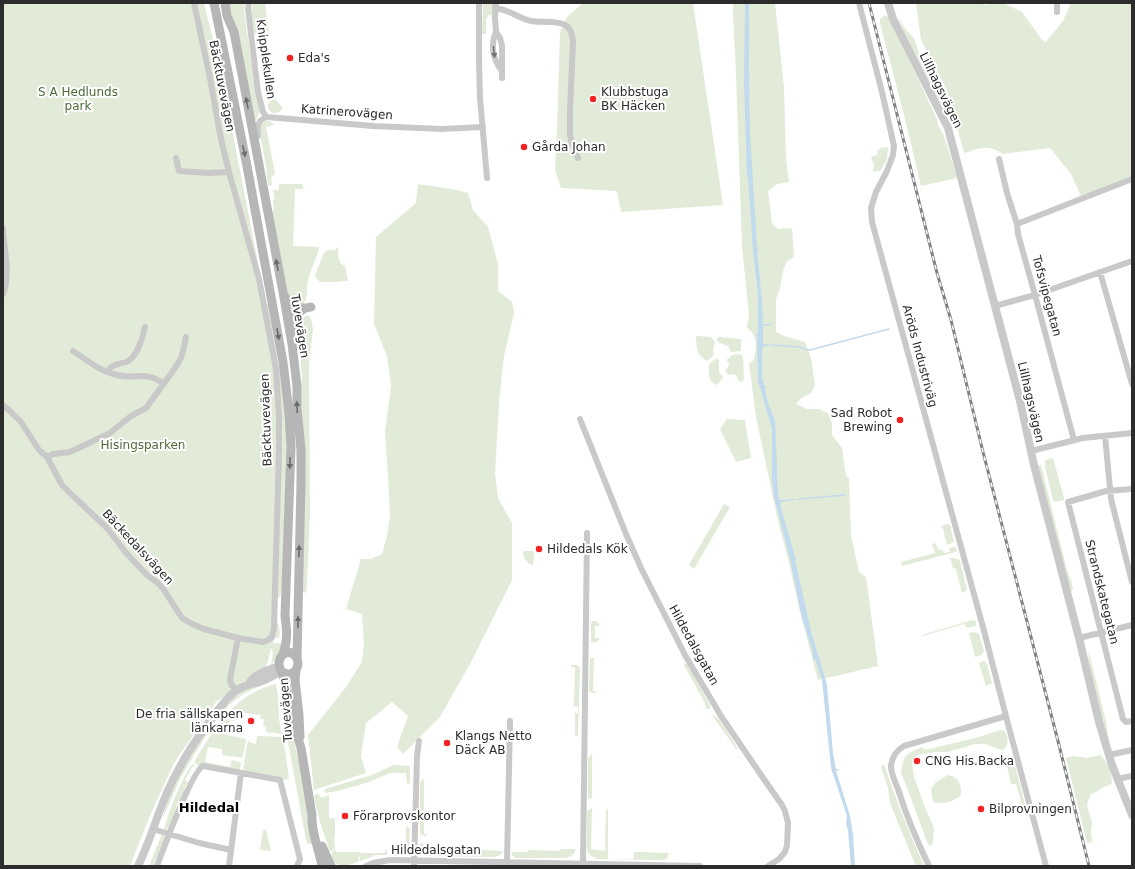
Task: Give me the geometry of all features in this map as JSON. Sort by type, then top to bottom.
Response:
[{"type":"main road","name":"Tuvevägen","points":[[214,3],[247,166],[283,362],[290,414],[291,447],[285,616],[287,641],[283,654],[279,660],[286,685],[291,716],[300,748],[312,815],[314,838],[322,866]]},
{"type":"main road","name":"Tuvevägen","points":[[225,3],[227,16],[234,32],[260,169],[292,344],[297,386],[301,477],[298,665],[295,680],[299,716],[300,748]]},
{"type":"main road","points":[[268,282],[274,287],[281,310],[284,314],[287,315],[304,310]]},
{"type":"main road","points":[[283,292],[292,306],[304,310]]},
{"type":"main road","points":[[297,386],[298,372],[293,325],[294,319],[304,310]]},
{"type":"main road","points":[[283,654],[290,652],[297,658]]},
{"type":"main road","name":"Tuvevägen","points":[[281,670],[287,674],[290,674],[296,670]]},
{"type":"main road","name":"Tuvevägen","points":[[312,815],[331,866]]},
{"type":"street","name":"Bäcktuvevägen","points":[[194,3],[221,139],[258,279],[276,369],[279,416],[278,522],[273,634],[268,640],[263,642],[238,638]]},
{"type":"street","name":"Knipplekullen","points":[[249,3],[248,9],[258,92],[263,112],[267,117]]},
{"type":"street","points":[[479,3],[480,98],[487,178]]},
{"type":"street","name":"Aröds Industriväg","points":[[859,3],[894,146],[893,155],[887,171],[876,192],[871,208],[872,222],[953,517],[1046,866]]},
{"type":"street","name":"Lillhagsvägen","points":[[888,3],[893,19],[948,128],[1022,410],[1030,451],[1098,716],[1117,779],[1132,815]]},
{"type":"street","points":[[1057,3],[1057,12]]},
{"type":"street","points":[[502,74],[494,55],[493,38],[496,32],[496,5],[520,17],[530,20],[566,25],[572,34],[573,41],[570,134],[572,144],[578,158]]},
{"type":"street","points":[[260,169],[263,162],[257,126],[262,118],[267,117]]},
{"type":"street","name":"Katrinerovägen","points":[[267,117],[373,126],[441,129],[483,127]]},
{"type":"street","points":[[176,158],[179,171],[209,173],[229,172]]},
{"type":"street","name":"Tofsvipegatan","points":[[999,159],[1074,440]]},
{"type":"street","points":[[1017,224],[1132,179]]},
{"type":"street","points":[[3,229],[7,275],[3,294]]},
{"type":"street","points":[[995,306],[1036,294],[1132,261]]},
{"type":"street","points":[[1100,272],[1132,384]]},
{"type":"street","points":[[107,372],[110,367],[128,361],[134,356],[145,327]]},
{"type":"street","points":[[47,457],[53,454],[70,452],[110,433],[130,417],[146,408],[181,358],[186,337]]},
{"type":"street","points":[[73,351],[107,372],[124,376],[151,376],[163,383]]},
{"type":"street","name":"Bäckedalsvägen","points":[[3,405],[21,422],[36,446],[47,457],[62,485],[107,528],[127,554],[147,575],[158,583],[182,618],[204,629],[238,638]]},
{"type":"street","name":"Hildedalsgatan","points":[[580,419],[626,534],[657,600],[721,716],[785,811],[788,823],[785,852],[779,860],[768,866]]},
{"type":"street","points":[[1030,451],[1074,440],[1132,433]]},
{"type":"street","points":[[1105,436],[1111,499],[1132,582]]},
{"type":"street","points":[[1111,490],[1132,490]]},
{"type":"street","name":"Strandskategatan","points":[[1111,490],[1068,502],[1123,719],[1126,722],[1132,721]]},
{"type":"street","points":[[583,864],[587,533]]},
{"type":"street","points":[[1079,638],[1132,625]]},
{"type":"street","points":[[236,691],[231,684],[230,679],[238,638]]},
{"type":"street","points":[[138,866],[166,795],[176,774],[202,731],[220,707],[236,691],[249,684],[251,679],[257,675],[281,670]]},
{"type":"street","points":[[928,866],[910,824],[894,780],[892,764],[894,756],[898,750],[904,746],[1006,716]]},
{"type":"street","points":[[506,862],[510,721]]},
{"type":"street","points":[[414,864],[417,756],[419,741]]},
{"type":"street","points":[[1109,755],[1132,750]]},
{"type":"street","points":[[157,866],[178,811],[194,779],[202,767],[279,780],[282,782],[300,859],[297,866]]},
{"type":"street","points":[[229,866],[241,773]]},
{"type":"street","points":[[1117,779],[1132,776]]},
{"type":"street","points":[[153,829],[199,843],[231,850]]},
{"type":"street","name":"Hildedalsgatan","points":[[366,866],[373,863],[390,860],[414,864],[506,862],[700,866]]},
{"type":"green space","name":"Hisingsparken","points":[[3,3],[204,3],[220,68],[266,304],[268,304],[280,373],[286,420],[287,463],[282,587],[280,597],[278,597],[276,622],[278,623],[280,632],[279,638],[275,637],[273,643],[282,643],[276,658],[271,665],[273,652],[271,648],[265,668],[216,702],[174,763],[149,818],[130,866],[3,866]]},
{"type":"green space","points":[[227,3],[245,3],[244,11],[254,82],[260,111],[256,120],[254,120]]},
{"type":"green space","points":[[254,3],[265,3],[269,31],[259,34],[254,33],[251,14]]},
{"type":"green space","points":[[483,3],[493,3],[493,15],[489,15],[486,19],[486,34],[482,34]]},
{"type":"green space","points":[[583,3],[693,3],[723,205],[621,212],[617,191],[561,188],[555,170],[560,32],[567,17]]},
{"type":"green space","points":[[733,3],[775,3],[784,87],[786,159],[789,182],[777,184],[768,191],[772,224],[778,229],[792,228],[794,257],[787,261],[776,299],[776,332],[805,342],[811,358],[815,385],[811,393],[801,398],[796,404],[807,409],[819,409],[828,413],[832,423],[832,435],[842,448],[846,476],[849,478],[851,535],[859,572],[866,577],[878,666],[818,680],[778,521],[756,417],[749,363],[754,360],[756,342],[751,331],[747,327],[749,315],[742,246]]},
{"type":"green space","points":[[916,3],[983,3],[984,5],[1003,3],[1022,12],[1042,40],[1046,42],[1063,21],[1071,3],[1132,3],[1132,176],[1081,196],[1071,174],[1050,148],[1003,154],[993,149],[984,148],[964,153],[947,90],[921,40]]},
{"type":"green space","points":[[885,15],[889,17],[937,119],[957,178],[921,186],[880,23],[880,19]]},
{"type":"green space","points":[[898,17],[906,30],[914,38],[924,67],[942,99],[947,116],[904,32]]},
{"type":"green space","points":[[274,98],[283,108],[279,112],[273,113],[268,108],[268,104]]},
{"type":"green space","points":[[266,121],[270,121],[274,125],[266,127],[275,173],[271,178],[272,185],[268,186],[259,130],[262,124]]},
{"type":"green space","points":[[888,147],[887,159],[880,172],[873,172],[874,165],[871,157],[878,155],[877,151],[880,148]]},
{"type":"green space","points":[[279,184],[302,184],[304,189],[295,189],[293,246],[319,247],[308,280],[307,295],[303,304],[296,305],[287,293],[272,212],[274,209],[273,200],[275,199],[273,190],[279,190]]},
{"type":"green space","points":[[418,184],[468,193],[473,210],[488,227],[498,264],[498,291],[512,302],[514,313],[504,356],[499,402],[495,474],[498,498],[512,523],[512,580],[471,662],[440,717],[403,754],[397,747],[408,716],[392,702],[366,723],[361,756],[366,773],[314,790],[308,735],[346,687],[362,662],[364,642],[362,614],[346,609],[361,559],[371,559],[382,554],[390,516],[385,432],[391,386],[387,356],[374,324],[376,237],[416,203]]},
{"type":"green space","points":[[338,246],[339,260],[345,266],[348,281],[320,282],[315,276],[324,252],[327,250],[335,250]]},
{"type":"green space","points":[[309,316],[311,319],[313,329],[309,365],[310,513],[307,584],[305,593],[303,592],[304,465],[301,391],[302,376],[297,328],[300,319]]},
{"type":"green space","points":[[696,336],[711,337],[715,342],[713,349],[714,355],[707,361],[698,351]]},
{"type":"green space","points":[[717,338],[740,339],[742,341],[741,351],[731,352],[728,346],[717,341]]},
{"type":"green space","points":[[740,354],[743,356],[744,379],[741,382],[735,375],[728,375],[725,370],[728,368],[729,363],[727,359],[732,355]]},
{"type":"green space","points":[[715,359],[719,360],[719,372],[723,377],[717,385],[712,382],[709,374],[709,364]]},
{"type":"green space","points":[[727,419],[745,420],[751,458],[736,462],[720,429]]},
{"type":"green space","points":[[1053,458],[1064,498],[1064,500],[1055,502],[1053,500],[1045,467],[1045,460]]},
{"type":"green space","points":[[1041,465],[1073,589],[1071,591],[1065,576],[1038,466]]},
{"type":"green space","points":[[724,504],[730,507],[694,569],[689,565]]},
{"type":"green space","points":[[947,524],[950,525],[954,542],[947,545],[943,529],[940,527]]},
{"type":"green space","points":[[935,543],[938,549],[942,550],[944,553],[950,552],[949,548],[954,547],[956,547],[957,551],[902,566],[901,562],[935,553],[932,544]]},
{"type":"green space","points":[[523,551],[534,552],[533,565],[527,562],[523,553]]},
{"type":"green space","points":[[950,558],[960,560],[967,590],[962,593],[956,569],[953,568]]},
{"type":"green space","points":[[973,620],[976,621],[976,626],[967,628],[964,624],[923,636],[922,635]]},
{"type":"green space","points":[[592,621],[597,621],[599,624],[599,626],[595,626],[595,638],[599,638],[599,640],[595,643],[591,642]]},
{"type":"green space","points":[[975,632],[979,634],[984,651],[982,655],[975,657],[969,633]]},
{"type":"green space","points":[[1088,653],[1105,717],[1110,746],[1094,688]]},
{"type":"green space","points":[[592,658],[598,659],[594,659],[593,691],[597,692],[596,693],[589,691],[590,659]]},
{"type":"green space","points":[[984,661],[987,664],[992,683],[986,686],[979,663]]},
{"type":"green space","points":[[683,663],[688,665],[711,707],[709,709],[706,709],[705,703]]},
{"type":"green space","points":[[571,665],[580,667],[578,736],[575,736],[575,713],[578,713],[578,707],[574,706],[575,667],[571,667]]},
{"type":"green space","points":[[263,684],[242,695],[230,704],[216,721],[181,777],[163,818],[170,794],[176,782],[195,749],[219,715],[229,702],[237,695]]},
{"type":"green space","points":[[276,684],[282,734],[273,732],[269,733],[266,731],[266,727],[263,726],[264,719],[260,719],[261,715],[244,713],[239,714],[235,721],[230,720],[227,735],[246,739],[242,756],[243,758],[222,755],[222,749],[208,747],[205,762],[230,767],[232,760],[241,763],[240,770],[202,764],[199,766],[194,762],[218,725],[237,704],[261,689]]},
{"type":"green space","points":[[281,687],[283,687],[291,730],[301,770],[312,844],[307,843],[306,840],[284,720]]},
{"type":"green space","points":[[712,715],[722,724],[737,749],[736,749]]},
{"type":"green space","points":[[1000,730],[1005,731],[1007,739],[1007,744],[1002,750],[985,744],[975,744],[948,752],[935,752],[917,755],[912,763],[914,777],[934,828],[933,842],[931,846],[928,844],[901,772],[903,761],[909,753],[922,747],[925,750],[979,737]]},
{"type":"green space","points":[[257,736],[283,737],[289,779],[283,780],[245,772],[243,770],[248,739],[249,742],[256,744]]},
{"type":"green space","points":[[592,753],[592,799],[588,798],[588,759]]},
{"type":"green space","points":[[1100,755],[1109,768],[1112,784],[1090,795],[1087,805],[1092,823],[1092,842],[1087,843],[1066,758],[1073,756],[1087,758]]},
{"type":"green space","points":[[1013,758],[1026,808],[1023,808],[1016,784],[1011,784],[1006,762]]},
{"type":"green space","points":[[192,764],[198,768],[193,766],[185,780],[189,783],[185,786],[184,795],[177,803],[174,816],[168,829],[164,829],[176,795]]},
{"type":"green space","points":[[393,765],[410,766],[410,783],[407,783],[406,773],[390,773],[369,782],[338,791],[324,792],[325,789],[375,774]]},
{"type":"green space","points":[[884,765],[903,817],[924,866],[916,866],[890,803],[888,788],[881,766]]},
{"type":"green space","points":[[948,775],[954,777],[959,782],[961,795],[948,802],[933,802],[931,789],[936,782]]},
{"type":"green space","points":[[424,779],[424,834],[427,834],[426,836],[421,835],[420,832],[420,783]]},
{"type":"green space","points":[[315,794],[318,794],[322,798],[329,795],[329,818],[335,818],[335,848],[330,852],[320,822],[314,797]]},
{"type":"green space","points":[[592,808],[591,849],[605,851],[606,809],[608,810],[608,859],[634,859],[634,852],[636,852],[669,853],[667,859],[663,860],[597,859],[591,856],[587,851],[587,811]]},
{"type":"green space","points":[[406,827],[410,828],[409,850],[404,855],[394,856],[394,853],[405,853]]},
{"type":"green space","points":[[263,830],[266,830],[271,851],[260,850]]},
{"type":"green space","points":[[162,834],[165,837],[154,866],[149,866]]},
{"type":"green space","points":[[421,843],[423,843],[424,847],[503,851],[500,855],[495,857],[426,856],[420,850]]},
{"type":"green space","points":[[335,849],[336,852],[360,852],[359,861],[349,865],[338,865],[333,860],[332,856]]},
{"type":"green space","points":[[561,849],[576,849],[573,855],[566,858],[516,858],[511,852],[528,852],[528,850],[559,851]]},
{"type":"green space","points":[[385,850],[387,850],[387,855],[376,855],[360,861],[360,853],[385,853]]},
{"type":"water","points":[[745,3],[749,3],[750,133],[757,247],[759,248],[757,250],[763,324],[771,324],[763,326],[763,344],[773,345],[764,346],[762,348],[762,378],[766,387],[765,389],[768,403],[775,421],[779,500],[801,499],[781,502],[780,504],[796,558],[795,560],[812,635],[827,685],[833,753],[836,769],[839,769],[836,771],[850,816],[855,866],[851,866],[848,830],[846,824],[847,816],[831,768],[822,680],[816,661],[813,658],[813,652],[802,618],[790,559],[774,497],[772,479],[772,429],[758,381],[756,335],[758,332],[758,295],[747,176],[744,84]]},
{"type":"waterway","points":[[772,345],[800,347],[810,350],[889,329]]},
{"type":"waterway","points":[[799,499],[845,495]]},
{"type":"railway","points":[[869,3],[1089,866]]},
{"type":"place","name":"Eda's","points":[[290,58]]},
{"type":"place","name":"Klubbstuga BK Häcken","points":[[593,99]]},
{"type":"place","name":"Gårda Johan","points":[[524,147]]},
{"type":"place","name":"Sad Robot Brewing","points":[[900,420]]},
{"type":"place","name":"Hildedals Kök","points":[[539,549]]},
{"type":"place","name":"De fria sällskapen länkarna","points":[[251,721]]},
{"type":"place","name":"Klangs Netto Däck AB","points":[[447,743]]},
{"type":"place","name":"CNG His.Backa","points":[[917,761]]},
{"type":"place","name":"Bilprovningen","points":[[981,809]]},
{"type":"place","name":"Förarprovskontor","points":[[345,816]]},
{"type":"district","name":"Hildedal","points":[[209,807]]},
{"type":"park label","name":"S A Hedlunds park","points":[[78,99]]}]
